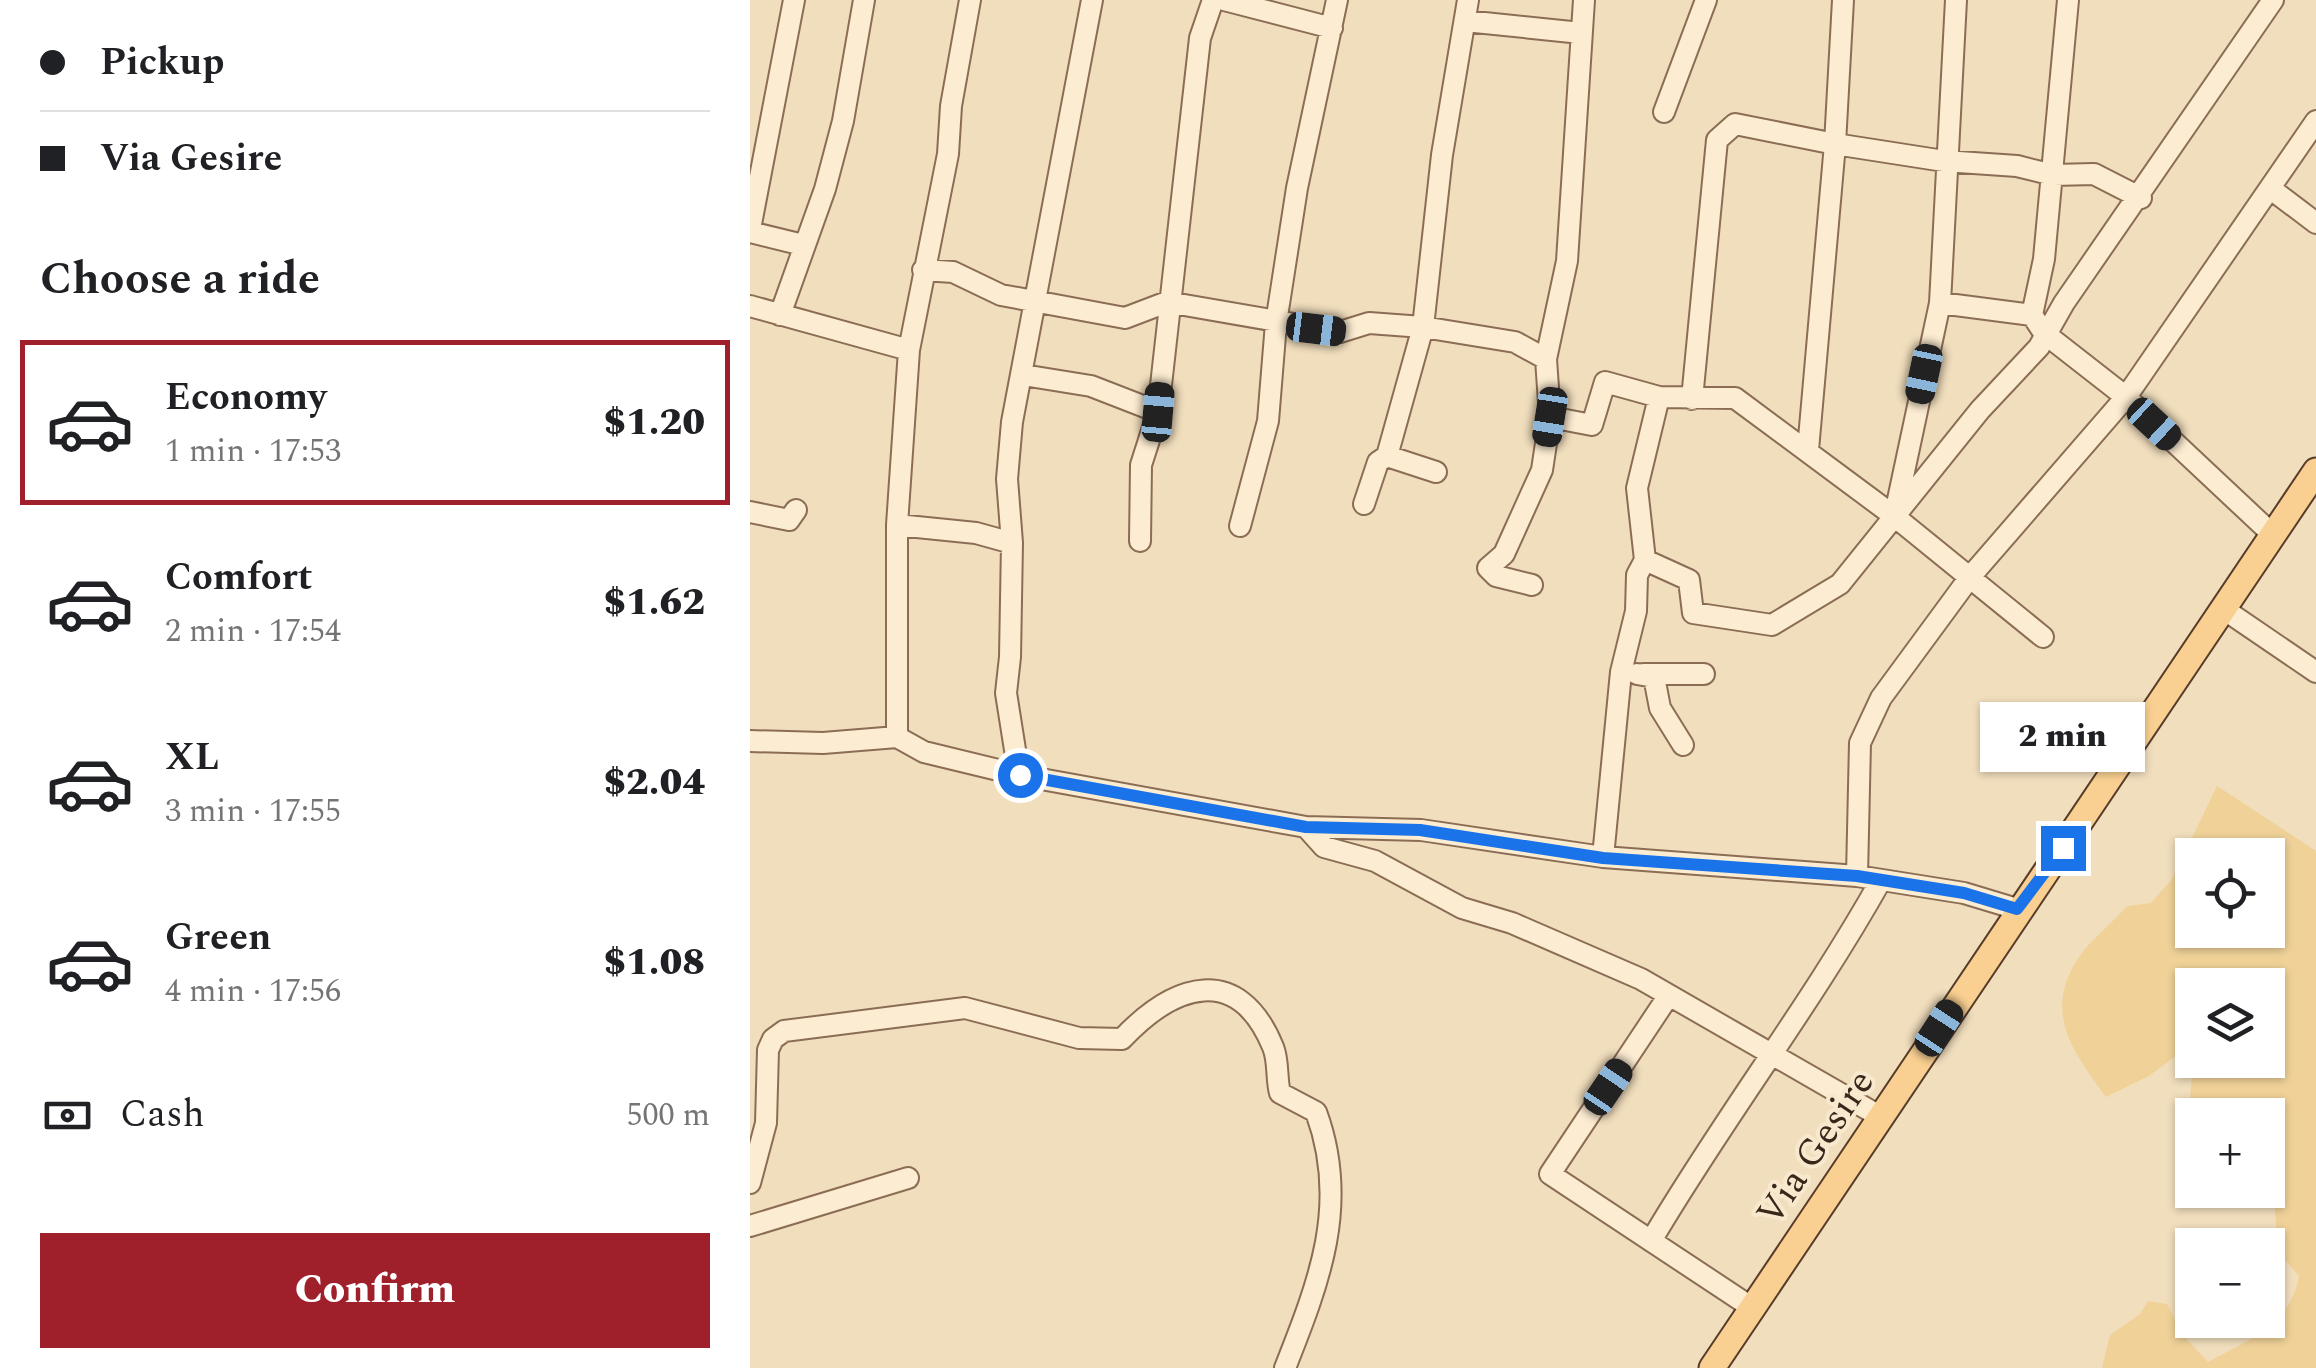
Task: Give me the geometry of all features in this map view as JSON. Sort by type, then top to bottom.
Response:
[{"type":"main road","name":"Via Gesire","points":[[1712,1368],[2017,909],[2225,610],[2316,471]]},
{"type":"street","points":[[794,0],[750,230],[803,245]]},
{"type":"street","points":[[780,315],[825,189],[843,121],[864,0]]},
{"type":"street","points":[[898,737],[897,525],[908,350],[948,154],[950,106],[970,0]]},
{"type":"street","points":[[1020,775],[1006,693],[1012,543],[1007,478],[1012,422],[1092,0]]},
{"type":"street","points":[[1140,541],[1141,465],[1158,412],[1167,302],[1200,38],[1213,0]]},
{"type":"street","points":[[1224,0],[1332,28]]},
{"type":"street","points":[[1240,526],[1268,421],[1276,323],[1297,188],[1338,0]]},
{"type":"street","points":[[1532,585],[1496,576],[1488,568],[1504,554],[1542,470],[1550,417],[1546,359],[1567,261],[1584,0]]},
{"type":"street","points":[[1664,112],[1706,0]]},
{"type":"street","points":[[1808,450],[1836,144],[1843,0]]},
{"type":"street","points":[[1894,516],[1940,303],[1944,161],[1956,0]]},
{"type":"street","points":[[2038,324],[2068,0]]},
{"type":"street","points":[[1646,560],[1689,580],[1693,613],[1772,626],[1840,584],[1980,410],[2014,378],[2038,324],[2140,198],[2270,1]]},
{"type":"street","points":[[1364,504],[1378,462],[1386,456],[1424,327],[1442,156],[1466,11],[1581,34]]},
{"type":"street","points":[[1857,876],[1860,743],[1882,698],[1970,577],[2126,397],[2316,121]]},
{"type":"street","points":[[1692,399],[1718,140],[1735,124],[1944,161],[2017,166],[2053,175],[2094,174],[2140,198]]},
{"type":"street","points":[[2271,189],[2316,223]]},
{"type":"street","points":[[923,270],[953,272],[1000,294],[1125,318],[1167,302],[1340,332],[1369,323],[1424,327],[1515,342],[1546,359]]},
{"type":"street","points":[[1940,303],[2038,324],[2126,397],[2272,534]]},
{"type":"street","points":[[750,306],[908,350]]},
{"type":"street","points":[[1023,375],[1091,386],[1158,412]]},
{"type":"street","points":[[1550,417],[1592,425],[1606,382],[1659,397],[1735,398],[1894,516],[2043,638]]},
{"type":"street","points":[[1603,858],[1629,673],[1637,575],[1646,560],[1637,488],[1659,397]]},
{"type":"street","points":[[1386,456],[1436,472]]},
{"type":"street","points":[[750,512],[789,520],[796,510]]},
{"type":"street","points":[[897,525],[976,533],[1012,543]]},
{"type":"street","points":[[2225,610],[2316,672]]},
{"type":"street","points":[[1629,673],[1704,674]]},
{"type":"street","points":[[1629,673],[1654,678],[1660,708],[1683,745]]},
{"type":"street","points":[[750,740],[823,743],[898,737],[924,752],[1020,775],[1306,827],[1420,830],[1603,858],[1857,876],[1964,893],[2017,909]]},
{"type":"street","points":[[1306,827],[1324,846],[1375,861],[1462,908],[1528,930],[1669,996],[1881,1118]]},
{"type":"street","points":[[1651,1240],[1772,1054],[1811,1002],[1882,880]]},
{"type":"street","points":[[750,1182],[766,1123],[768,1050],[772,1039],[784,1031],[965,1008],[1079,1038],[1122,1039],[1160,1003],[1189,992],[1212,989],[1234,996],[1257,1016],[1275,1052],[1280,1094],[1316,1112],[1329,1149],[1330,1238],[1285,1368]]},
{"type":"street","points":[[1669,996],[1550,1174],[1754,1308]]},
{"type":"street","points":[[750,1226],[908,1178]]},
{"type":"sand","points":[[2217,786],[2316,851],[2316,1368],[2102,1368],[2110,1335],[2140,1314],[2148,1301],[2167,1304],[2175,1320],[2175,1338],[2186,1338],[2208,1362],[2252,1338],[2285,1338],[2285,1309],[2299,1276],[2285,1260],[2285,1228],[2276,1228],[2275,1208],[2285,1208],[2285,1098],[2190,1098],[2192,1078],[2285,1078],[2285,968],[2175,968],[2175,1056],[2149,1076],[2106,1097],[2066,1031],[2063,996],[2079,957],[2127,906],[2151,903],[2175,873],[2175,948],[2285,948],[2285,838],[2192,838]]},
{"type":"route","points":[[1020,775],[1306,827],[1420,830],[1603,858],[1857,876],[1964,893],[2017,909],[2063,848]]}]
